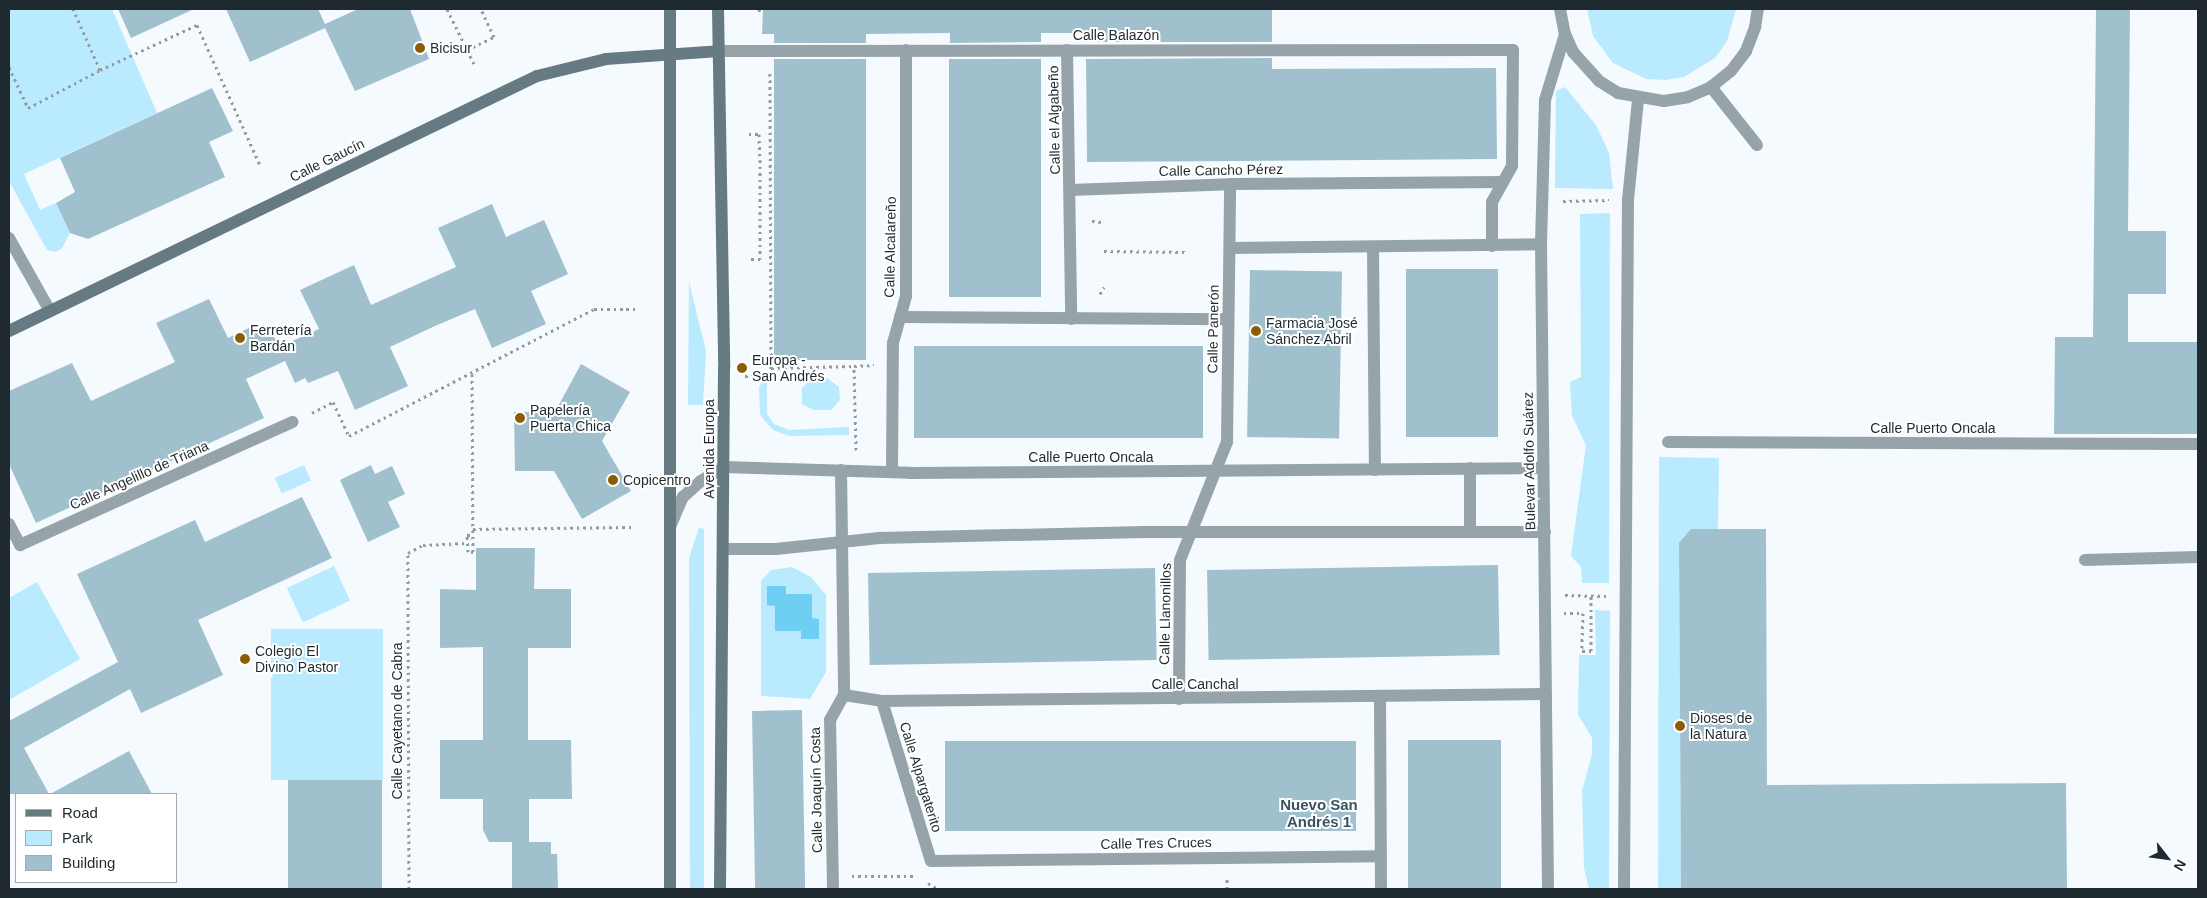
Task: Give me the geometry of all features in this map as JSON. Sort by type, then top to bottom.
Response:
[{"type":"main road","points":[[670,9],[670,889]]},
{"type":"main road","name":"Avenida Europa","points":[[718,9],[724,467],[720,889]]},
{"type":"main road","name":"Calle Gaucín","points":[[9,331],[537,76],[606,59],[719,50]]},
{"type":"street","points":[[1560,9],[1565,34],[1573,52],[1599,81],[1618,94],[1638,99],[1664,101],[1688,97],[1711,86],[1731,70],[1746,50],[1755,27],[1758,9]]},
{"type":"street","name":"Bulevar Adolfo Suárez","points":[[1548,889],[1541,244],[1545,100],[1565,34]]},
{"type":"street","name":"Calle Balazón","points":[[719,50],[1513,50],[1512,166],[1503,182]]},
{"type":"street","name":"Calle Alcalareño","points":[[892,472],[893,344],[906,296],[906,50]]},
{"type":"street","name":"Calle el Algabeño","points":[[1067,50],[1070,190]]},
{"type":"street","points":[[1711,86],[1757,146]]},
{"type":"street","points":[[1624,889],[1628,200],[1638,99]]},
{"type":"street","points":[[1492,246],[1492,202],[1503,182]]},
{"type":"street","name":"Calle Cancho Pérez","points":[[1070,190],[1230,184],[1503,182]]},
{"type":"street","name":"Calle Panerón","points":[[1190,532],[1217,472],[1227,442],[1230,184]]},
{"type":"street","points":[[1070,190],[1071,320]]},
{"type":"street","points":[[9,238],[50,311]]},
{"type":"street","points":[[1230,248],[1541,244]]},
{"type":"street","points":[[1373,247],[1375,470]]},
{"type":"street","points":[[900,317],[1071,320],[1227,319]]},
{"type":"street","name":"Calle Angelillo de Triana","points":[[9,524],[20,545],[293,422]]},
{"type":"street","name":"Calle Puerto Oncala","points":[[1668,442],[1688,437],[2198,444]]},
{"type":"street","points":[[670,527],[683,497],[724,467]]},
{"type":"street","name":"Calle Puerto Oncala","points":[[724,467],[892,472],[1217,472],[1543,468]]},
{"type":"street","points":[[1470,468],[1470,532]]},
{"type":"street","points":[[841,470],[840,542],[844,695]]},
{"type":"street","points":[[724,549],[776,548],[879,538],[1190,532],[1545,532]]},
{"type":"street","name":"Calle Llanonillos","points":[[1179,699],[1180,560],[1190,532]]},
{"type":"street","points":[[2086,560],[2198,557]]},
{"type":"street","name":"Calle Canchal","points":[[844,695],[882,701],[1380,698],[1546,694]]},
{"type":"street","name":"Calle Joaquín Costa","points":[[833,883],[830,720],[844,695]]},
{"type":"street","points":[[1380,698],[1381,889]]},
{"type":"street","name":"Calle Alpargaterito","points":[[882,701],[931,861]]},
{"type":"street","name":"Calle Tres Cruces","points":[[931,861],[1381,856]]},
{"type":"path","points":[[73,9],[100,70]]},
{"type":"path","points":[[447,9],[475,66]]},
{"type":"path","points":[[467,50],[494,37],[481,9]]},
{"type":"path","points":[[760,9],[760,14]]},
{"type":"path","points":[[9,67],[28,108],[100,70],[197,25],[260,165]]},
{"type":"path","points":[[756,376],[771,375],[770,66]]},
{"type":"path","points":[[749,134],[760,134],[760,259],[750,259]]},
{"type":"path","points":[[1561,201],[1610,200]]},
{"type":"path","points":[[760,207],[769,207]]},
{"type":"path","points":[[1092,221],[1103,222]]},
{"type":"path","points":[[1104,251],[1187,252]]},
{"type":"path","points":[[1100,294],[1104,287]]},
{"type":"path","points":[[293,422],[333,402],[349,436],[472,374],[594,309],[637,309]]},
{"type":"path","points":[[771,368],[893,364]]},
{"type":"path","points":[[854,366],[856,470]]},
{"type":"path","points":[[472,374],[473,529],[473,535],[473,552],[468,552],[467,535],[473,535]]},
{"type":"path","points":[[473,529],[635,528]]},
{"type":"path","name":"Calle Cayetano de Cabra","points":[[409,889],[408,553],[423,545],[467,543]]},
{"type":"path","points":[[1563,596],[1607,596]]},
{"type":"path","points":[[1563,613],[1583,613],[1582,651],[1591,651],[1591,596]]},
{"type":"path","points":[[833,883],[917,876],[938,889]]},
{"type":"green space","points":[[9,9],[112,9],[157,113],[24,174],[40,210],[56,203],[70,233],[62,248],[56,252],[47,250],[9,181]]},
{"type":"green space","points":[[1587,9],[1736,9],[1727,41],[1716,57],[1684,77],[1665,80],[1646,79],[1613,63],[1593,36]]},
{"type":"green space","points":[[1565,87],[1596,125],[1609,153],[1613,189],[1555,188],[1556,91]]},
{"type":"green space","points":[[1610,213],[1609,583],[1582,583],[1581,567],[1571,556],[1586,445],[1572,416],[1570,382],[1581,377],[1580,214]]},
{"type":"green space","points":[[689,282],[706,351],[703,405],[688,405]]},
{"type":"green space","points":[[813,378],[827,378],[839,387],[840,400],[831,410],[814,410],[802,404],[802,388]]},
{"type":"green space","points":[[763,382],[767,383],[767,414],[774,424],[789,430],[849,427],[849,435],[789,436],[773,430],[760,415],[759,387]]},
{"type":"green space","points":[[1659,457],[1719,458],[1718,530],[1679,543],[1681,889],[1658,889]]},
{"type":"green space","points":[[304,465],[311,481],[282,494],[275,478]]},
{"type":"green space","points":[[699,528],[704,529],[704,889],[690,889],[689,558]]},
{"type":"green space","points":[[334,566],[350,600],[303,622],[287,588]]},
{"type":"green space","points":[[792,567],[811,577],[826,595],[826,672],[810,699],[761,696],[761,581],[771,570]],"holes":[[[775,605],[812,619],[775,631]]]},
{"type":"green space","points":[[37,582],[80,659],[9,700],[9,598]]},
{"type":"green space","points":[[1595,610],[1610,611],[1609,889],[1589,889],[1584,868],[1582,791],[1592,754],[1592,738],[1578,714],[1579,655],[1596,655]]},
{"type":"green space","points":[[271,629],[383,629],[383,780],[271,780]]},
{"type":"water","points":[[767,586],[786,586],[786,594],[812,594],[812,618],[819,619],[819,639],[801,639],[801,631],[775,631],[775,606],[767,605]]},
{"type":"building","points":[[118,9],[194,9],[131,38]]},
{"type":"building","points":[[226,9],[318,9],[325,24],[358,9],[410,9],[429,59],[355,91],[325,28],[250,62]]},
{"type":"building","points":[[763,9],[1272,9],[1272,42],[1085,42],[1085,33],[1041,33],[1041,42],[950,43],[950,33],[866,34],[866,43],[774,43],[774,34],[762,34]]},
{"type":"building","points":[[2096,9],[2130,9],[2128,231],[2166,231],[2166,294],[2128,294],[2128,342],[2198,342],[2198,434],[2054,434],[2055,337],[2093,337]]},
{"type":"building","points":[[1272,58],[1272,69],[1496,68],[1497,159],[1087,162],[1086,59]]},
{"type":"building","points":[[774,59],[866,59],[866,360],[774,360]]},
{"type":"building","points":[[949,59],[1041,59],[1041,297],[949,297]]},
{"type":"building","points":[[212,88],[233,131],[209,142],[225,177],[88,239],[70,233],[56,203],[75,192],[60,158]]},
{"type":"building","points":[[492,204],[506,237],[544,220],[568,274],[531,291],[546,324],[492,348],[475,309],[435,326],[390,347],[408,386],[355,410],[338,371],[308,383],[305,378],[295,383],[285,361],[246,379],[264,418],[36,523],[9,464],[9,391],[72,363],[91,401],[175,362],[156,323],[209,299],[228,338],[255,325],[258,330],[269,326],[279,347],[319,329],[300,290],[354,265],[371,305],[456,267],[438,228]]},
{"type":"building","points":[[1406,269],[1498,269],[1498,437],[1406,437]]},
{"type":"building","points":[[1250,270],[1342,272],[1339,439],[1247,437]]},
{"type":"building","points":[[914,346],[1203,346],[1203,438],[914,438]]},
{"type":"building","points":[[581,364],[630,392],[602,441],[631,491],[582,519],[554,471],[515,471],[514,412],[555,412]]},
{"type":"building","points":[[371,465],[375,474],[392,466],[405,494],[388,502],[400,527],[368,542],[340,480]]},
{"type":"building","points":[[302,497],[332,558],[198,620],[223,675],[141,713],[130,689],[24,748],[48,793],[9,794],[9,721],[118,662],[77,574],[195,520],[205,542]]},
{"type":"building","points":[[1691,529],[1766,529],[1767,785],[2066,783],[2067,889],[1681,889],[1679,543]]},
{"type":"building","points":[[476,548],[535,548],[534,589],[571,589],[571,648],[528,648],[528,740],[571,740],[572,799],[529,799],[529,842],[551,842],[551,854],[557,854],[558,889],[512,889],[512,842],[489,842],[483,830],[483,799],[440,799],[440,740],[483,740],[483,647],[440,648],[440,589],[476,590]]},
{"type":"building","points":[[1498,565],[1500,655],[1209,660],[1207,570]]},
{"type":"building","points":[[1155,568],[1157,660],[870,665],[868,573]]},
{"type":"building","points":[[802,710],[805,889],[755,889],[752,711]]},
{"type":"building","points":[[1408,740],[1501,740],[1501,889],[1408,889]]},
{"type":"building","points":[[945,741],[1356,741],[1356,831],[945,831]]},
{"type":"building","points":[[129,751],[151,793],[52,793]]},
{"type":"building","points":[[288,780],[382,780],[382,889],[288,889]]},
{"type":"place","name":"Bicisur","points":[[420,48]]},
{"type":"place","name":"Farmacia José Sánchez Abril","points":[[1256,331]]},
{"type":"place","name":"Ferretería Bardán","points":[[240,338]]},
{"type":"place","name":"Europa - San Andrés","points":[[742,368]]},
{"type":"place","name":"Papelería Puerta Chica","points":[[520,418]]},
{"type":"place","name":"Copicentro","points":[[613,480]]},
{"type":"place","name":"Colegio El Divino Pastor","points":[[245,659]]},
{"type":"place","name":"Dioses de la Natura","points":[[1680,726]]},
{"type":"district","name":"Nuevo San Andrés 1","points":[[1319,812]]}]
